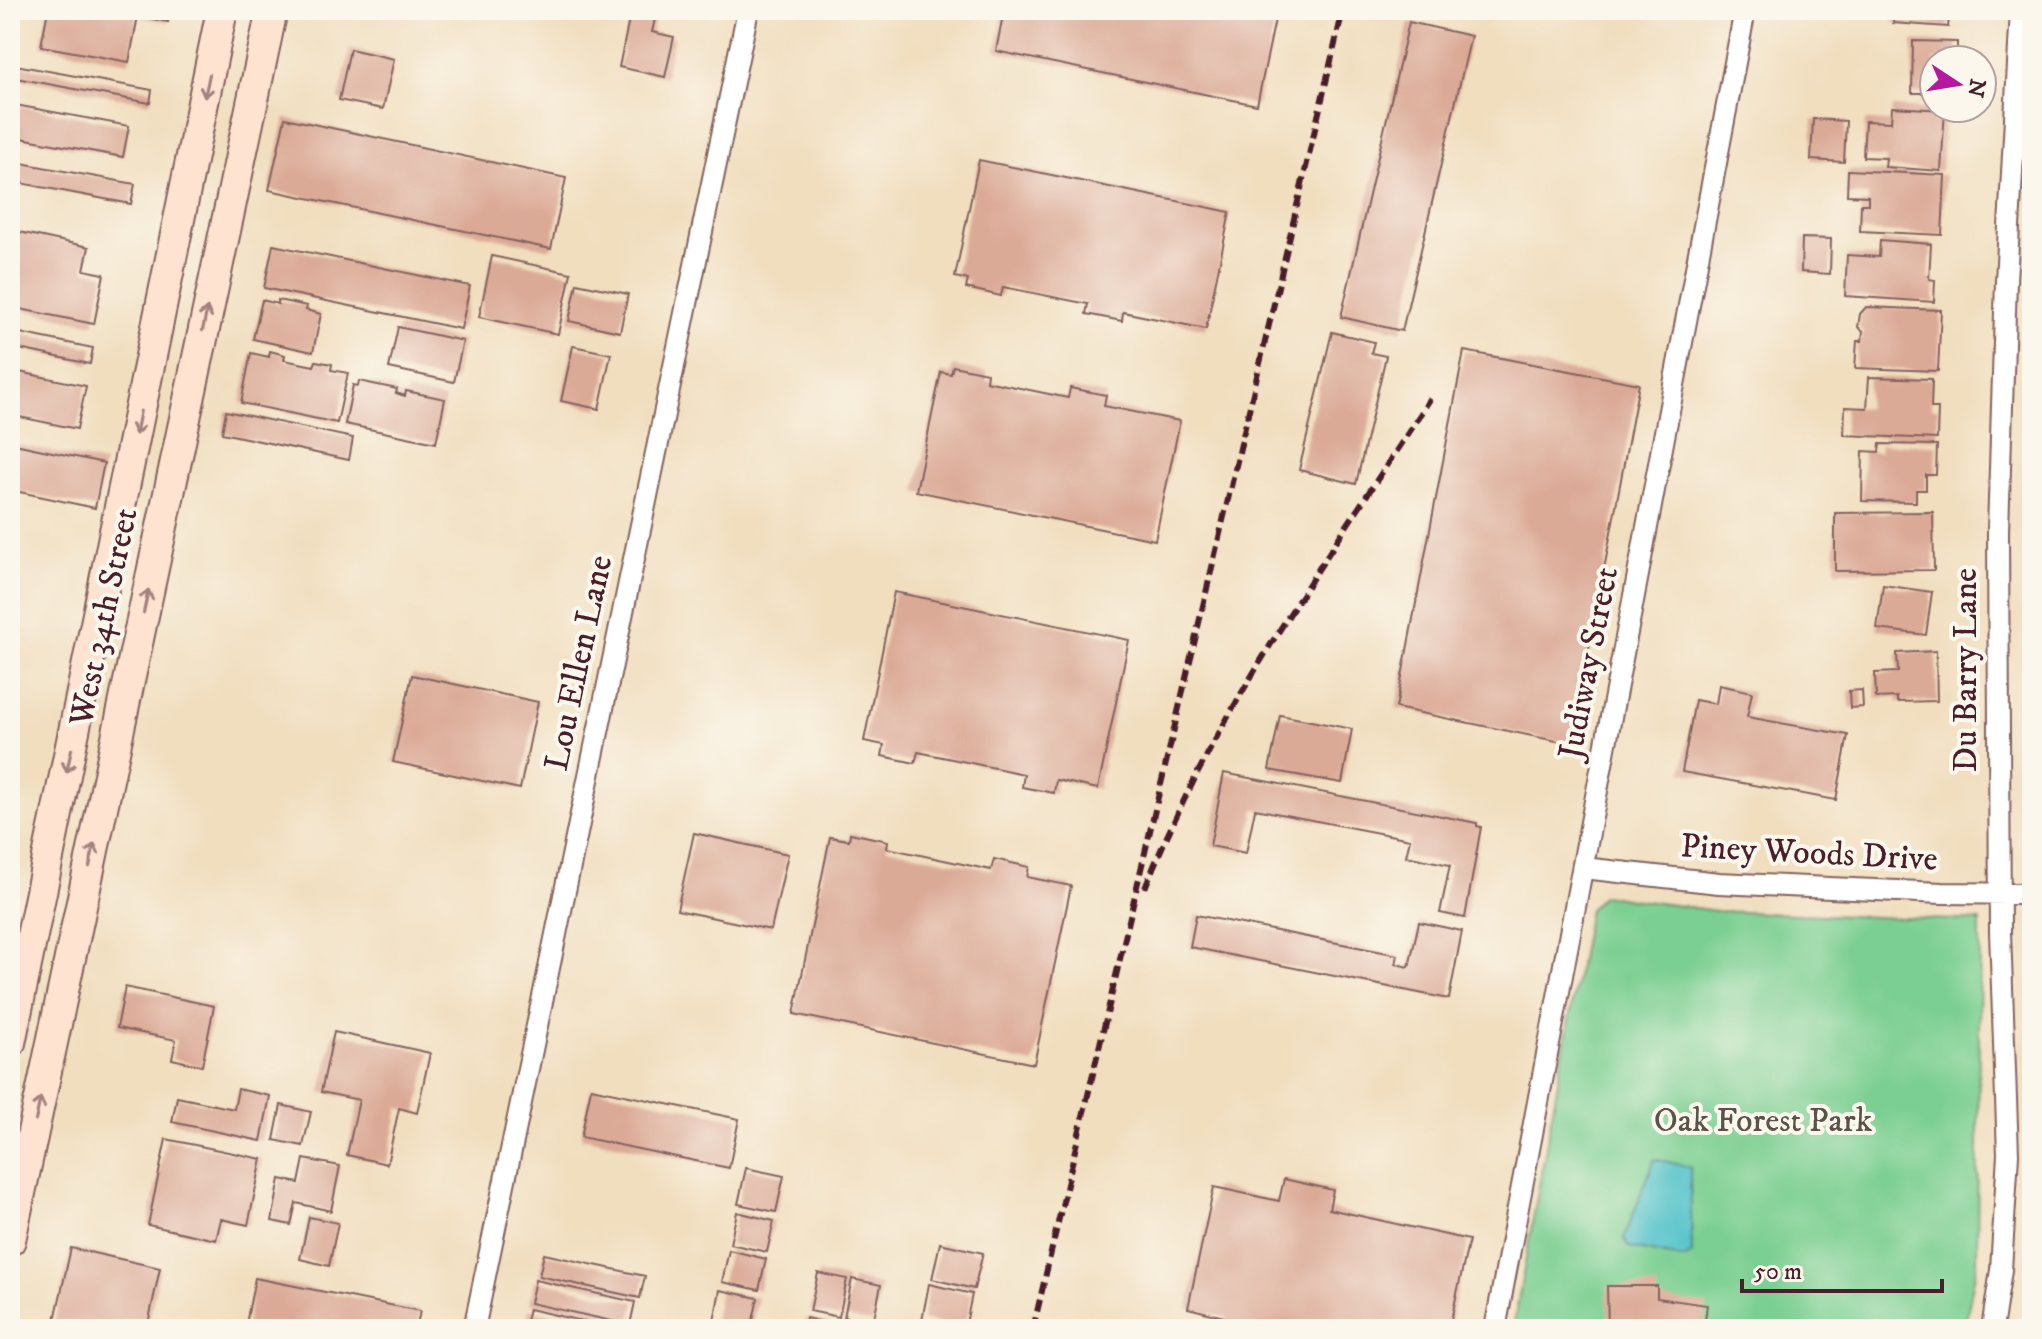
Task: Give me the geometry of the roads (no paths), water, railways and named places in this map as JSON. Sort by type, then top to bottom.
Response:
[{"type":"main road","name":"West 34th Street","points":[[10,1240],[272,10]]},
{"type":"main road","name":"West 34th Street","points":[[10,1043],[220,21]]},
{"type":"main road","points":[[220,21],[265,42]]},
{"type":"main road","points":[[150,362],[194,370]]},
{"type":"street","name":"Lou Ellen Lane","points":[[474,1329],[748,10]]},
{"type":"street","name":"Judiway Street","points":[[1495,1329],[1745,10]]},
{"type":"street","name":"Du Barry Lane","points":[[1992,1329],[2001,1270],[2008,1154],[1999,894],[1998,531],[2006,281],[2021,10]]},
{"type":"street","name":"Piney Woods Drive","points":[[1583,868],[1719,883],[2032,894]]},
{"type":"water","points":[[1655,1159],[1690,1167],[1692,1254],[1684,1259],[1629,1247],[1624,1238]]},
{"type":"railway","points":[[1033,1329],[1343,10]]},
{"type":"railway","points":[[1145,888],[1173,823],[1239,698],[1313,577],[1430,399]]},
{"type":"park label","name":"Oak Forest Park","points":[[1763,1121]]}]
